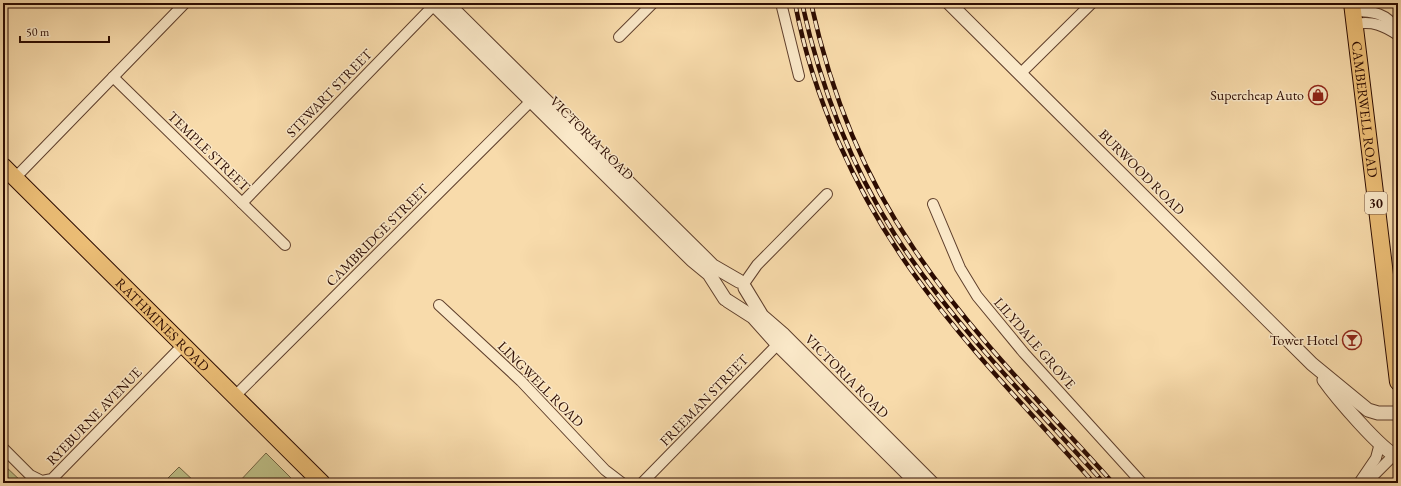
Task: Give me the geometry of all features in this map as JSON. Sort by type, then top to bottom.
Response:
[{"type":"main road","name":"CAMBERWELL ROAD","points":[[1354,13],[1398,382]]},
{"type":"main road","name":"RATHMINES ROAD","points":[[3,166],[322,483]]},
{"type":"street","points":[[15,178],[185,3]]},
{"type":"street","name":"VICTORIA ROAD","points":[[447,3],[535,96],[657,218],[709,274],[727,300],[753,317],[781,341],[926,482]]},
{"type":"street","points":[[619,37],[653,3]]},
{"type":"street","points":[[781,3],[799,76]]},
{"type":"street","name":"BURWOOD ROAD","points":[[949,3],[1312,364],[1368,410],[1378,413],[1398,413]]},
{"type":"street","points":[[1020,74],[1092,3]]},
{"type":"street","name":"VICTORIA ROAD","points":[[434,4],[535,96]]},
{"type":"street","name":"STEWART STREET","points":[[242,203],[434,4]]},
{"type":"street","points":[[1354,13],[1369,22],[1377,23],[1398,34]]},
{"type":"street","name":"TEMPLE STREET","points":[[113,77],[285,245]]},
{"type":"street","name":"CAMBRIDGE STREET","points":[[235,396],[535,96]]},
{"type":"street","points":[[742,284],[733,280],[726,284],[723,290],[727,300],[734,302],[740,301],[744,296],[742,284],[757,265],[827,194]]},
{"type":"street","name":"LILYDALE GROVE","points":[[933,204],[960,268],[977,296],[1024,353],[1142,483]]},
{"type":"street","name":"VICTORIA ROAD","points":[[657,218],[712,266],[742,284],[762,316],[781,341]]},
{"type":"street","name":"LINGWELL ROAD","points":[[439,305],[521,381],[605,470],[622,483]]},
{"type":"street","name":"FREEMAN STREET","points":[[642,483],[781,341]]},
{"type":"street","name":"RYEBURNE AVENUE","points":[[3,448],[30,475],[42,481],[52,479],[183,345]]},
{"type":"street","name":"BURWOOD ROAD","points":[[1312,364],[1342,403],[1380,443],[1396,456]]},
{"type":"street","points":[[1360,483],[1376,458],[1380,443]]},
{"type":"street","points":[[1360,483],[1375,474],[1396,456]]},
{"type":"green space","points":[[266,453],[296,483],[238,483]]},
{"type":"green space","points":[[4,465],[23,483],[3,483]]},
{"type":"green space","points":[[179,467],[196,483],[163,483]]},
{"type":"railway","points":[[795,3],[803,39],[825,108],[854,176],[891,240],[932,298],[976,353],[1094,483]]},
{"type":"railway","points":[[802,3],[809,34],[827,94],[838,123],[864,180],[895,235],[942,301],[968,332],[1104,483]]},
{"type":"railway","points":[[811,3],[828,68],[850,131],[879,192],[896,221],[936,280],[984,340],[1113,483]]},
{"type":"place","name":"Supercheap Auto","points":[[1318,95]]},
{"type":"place","name":"Tower Hotel","points":[[1352,340]]}]
